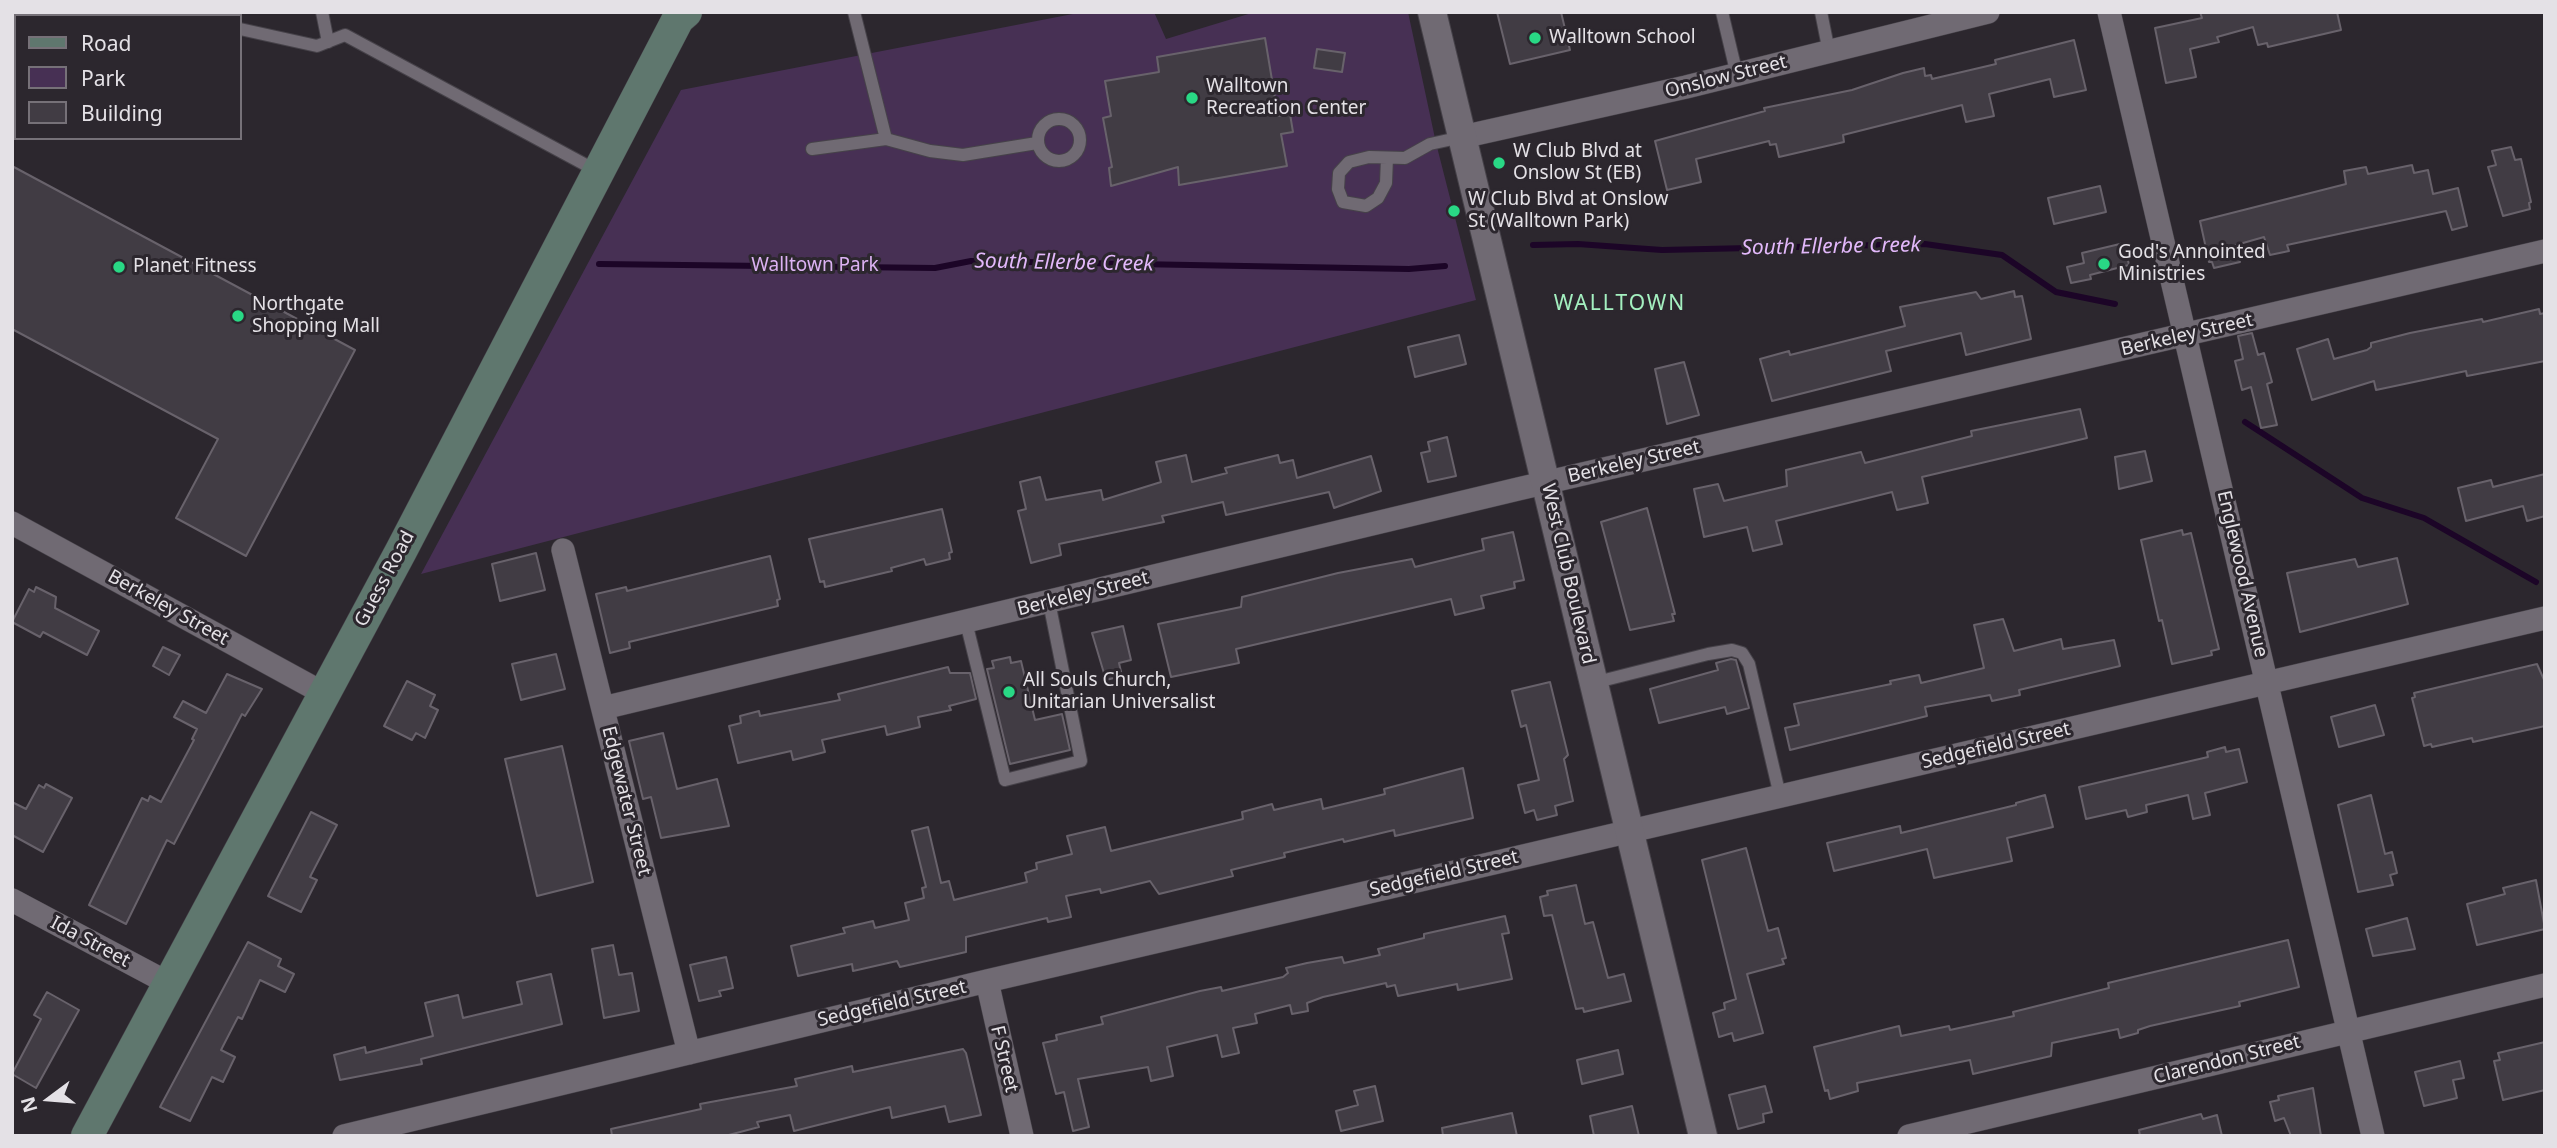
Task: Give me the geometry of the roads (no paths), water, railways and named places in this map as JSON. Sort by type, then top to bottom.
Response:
[{"type":"main road","name":"Guess Road","points":[[87,1136],[401,551],[681,14]]},
{"type":"street","name":"West Club Boulevard","points":[[1432,12],[1547,482],[1627,831],[1703,1136]]},
{"type":"street","name":"Onslow Street","points":[[1462,137],[1737,75],[1989,12]]},
{"type":"street","name":"Englewood Avenue","points":[[2109,12],[2187,334],[2373,1136]]},
{"type":"street","name":"Berkeley Street","points":[[603,708],[1547,482],[2545,251]]},
{"type":"street","name":"Berkeley Street","points":[[12,523],[323,692]]},
{"type":"street","name":"Edgewater Street","points":[[563,550],[689,1053]]},
{"type":"street","name":"Sedgefield Street","points":[[344,1136],[987,981],[2545,618]]},
{"type":"street","name":"Ida Street","points":[[12,900],[169,983]]},
{"type":"street","name":"F Street","points":[[987,981],[1022,1136]]},
{"type":"street","name":"Clarendon Street","points":[[1909,1136],[2545,985]]},
{"type":"lane","points":[[322,12],[328,42]]},
{"type":"lane","points":[[854,12],[887,139]]},
{"type":"lane","points":[[1722,12],[1737,75]]},
{"type":"lane","points":[[1821,12],[1829,52]]},
{"type":"lane","points":[[242,29],[317,46],[345,36],[597,172]]},
{"type":"lane","points":[[1387,158],[1386,183],[1378,198],[1366,205],[1343,201],[1338,189],[1339,173],[1349,162],[1387,158],[1405,158],[1430,144],[1462,137]]},
{"type":"lane","points":[[812,149],[887,139],[930,152],[963,155],[1037,143]]},
{"type":"lane","points":[[966,622],[1005,780],[1082,761],[1049,602]]},
{"type":"lane","points":[[1593,682],[1732,650],[1742,653],[1749,664],[1763,715],[1780,796]]},
{"type":"waterway","name":"South Ellerbe Creek","points":[[1533,245],[1578,244],[1662,250],[1925,244],[2002,255],[2056,292],[2115,304]]},
{"type":"waterway","name":"South Ellerbe Creek","points":[[599,264],[935,268],[971,261],[1409,269],[1445,266]]},
{"type":"waterway","name":"South Ellerbe Creek","points":[[2245,422],[2362,498],[2424,518],[2536,582]]},
{"type":"place","name":"Walltown School","points":[[1535,38]]},
{"type":"place","name":"Walltown Recreation Center","points":[[1192,98]]},
{"type":"place","name":"W Club Blvd at Onslow St (EB)","points":[[1499,163]]},
{"type":"place","name":"W Club Blvd at Onslow St (Walltown Park)","points":[[1454,211]]},
{"type":"place","name":"God's Annointed Ministries","points":[[2104,264]]},
{"type":"place","name":"Planet Fitness","points":[[119,267]]},
{"type":"place","name":"Northgate Shopping Mall","points":[[238,316]]},
{"type":"place","name":"All Souls Church, Unitarian Universalist","points":[[1009,692]]},
{"type":"district","name":"WALLTOWN","points":[[1620,304]]},
{"type":"park label","name":"Walltown Park","points":[[815,266]]}]
